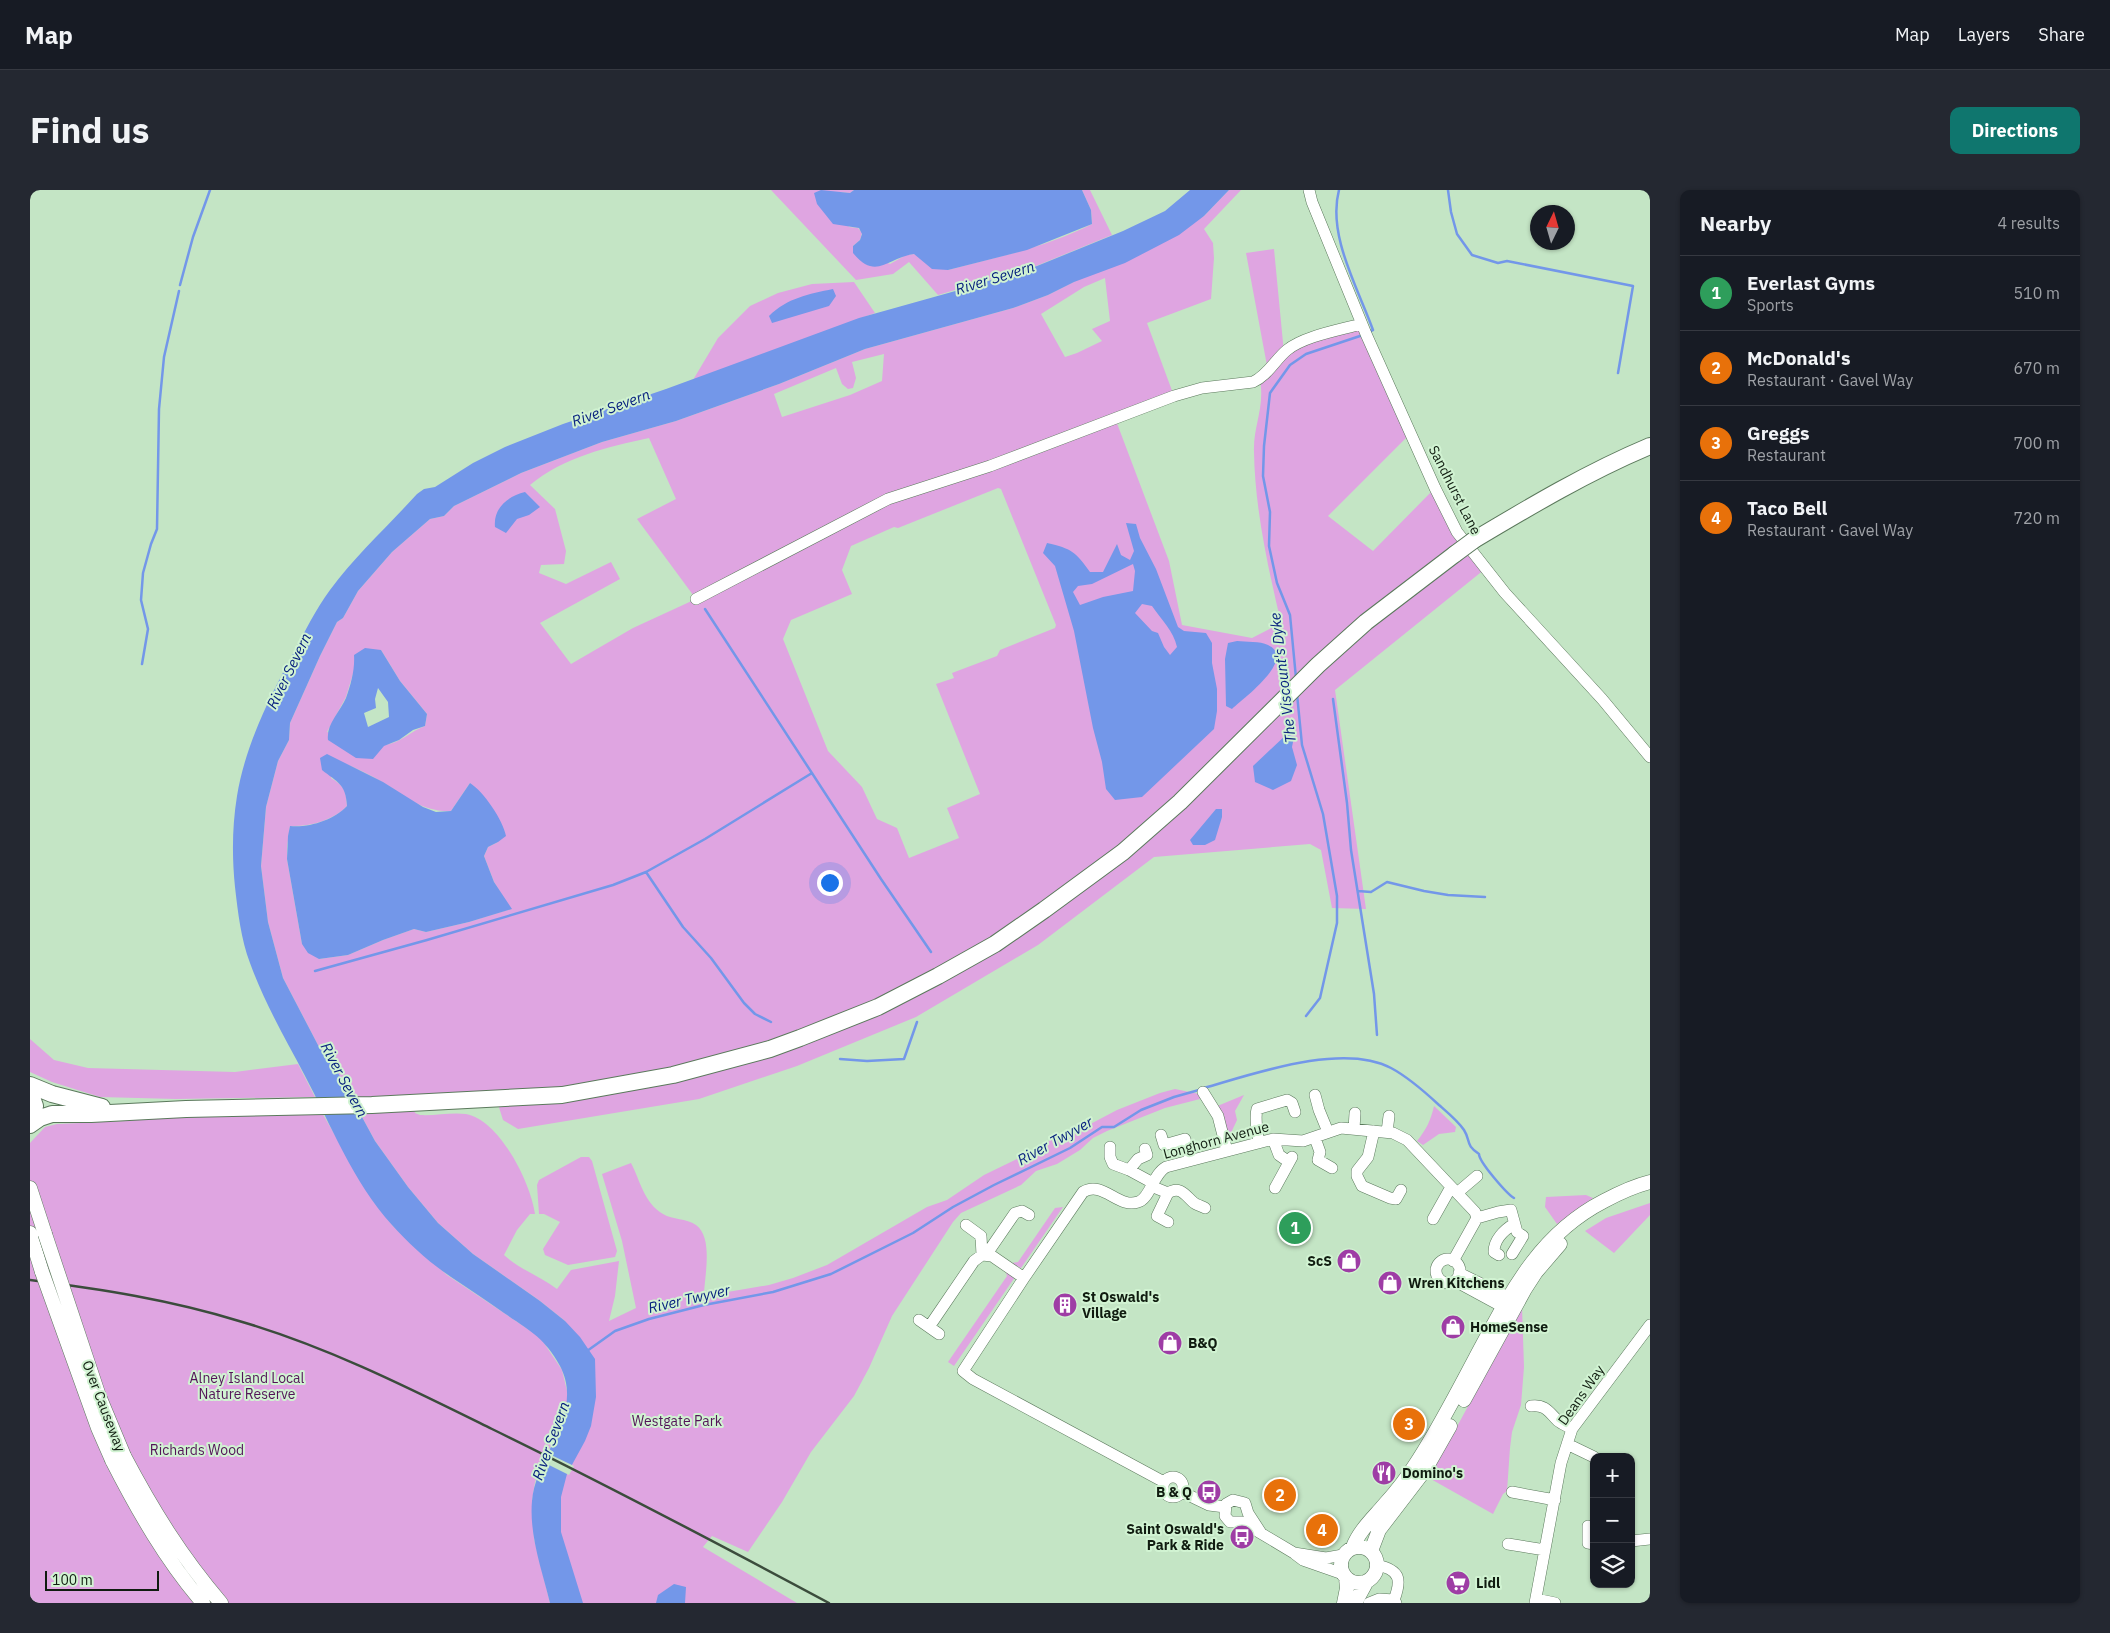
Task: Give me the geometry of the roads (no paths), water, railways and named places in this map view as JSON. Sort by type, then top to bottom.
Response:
[{"type":"highway","points":[[30,1125],[40,1118],[52,1114],[186,1108],[372,1105],[519,1098],[562,1094],[673,1076],[770,1049],[878,1007],[995,944],[1123,852],[1180,802],[1318,665],[1366,622],[1474,540],[1538,502],[1614,461],[1650,446]]},
{"type":"highway","points":[[30,1085],[78,1102],[121,1112]]},
{"type":"highway","points":[[30,1092],[35,1106],[30,1125]]},
{"type":"main road","points":[[1371,1551],[1379,1530],[1428,1465],[1510,1305],[1520,1278],[1538,1254],[1562,1229],[1598,1204],[1650,1182]]},
{"type":"main road","name":"Over Causeway","points":[[30,1188],[34,1240],[42,1272],[98,1428],[118,1458],[154,1524],[167,1556],[204,1597],[221,1603]]},
{"type":"main road","points":[[1344,1603],[1347,1588],[1340,1563],[1360,1533],[1394,1494],[1417,1462],[1510,1305],[1568,1236],[1603,1212],[1625,1200],[1650,1192]]},
{"type":"main road","name":"Over Causeway","points":[[34,1240],[99,1396],[118,1458]]},
{"type":"main road","points":[[1348,1551],[1361,1546],[1371,1551],[1377,1566],[1376,1572],[1367,1581],[1355,1603]]},
{"type":"main road","points":[[1344,1576],[1355,1583],[1367,1581]]},
{"type":"street","name":"Sandhurst Lane","points":[[1309,190],[1312,202],[1361,324],[1457,532],[1504,593],[1602,699],[1650,757]]},
{"type":"street","points":[[696,599],[888,498],[990,466],[1174,396],[1202,388],[1260,380],[1288,349],[1304,341],[1361,324]]},
{"type":"street","points":[[1203,1092],[1218,1116],[1227,1151]]},
{"type":"street","points":[[1315,1095],[1328,1132]]},
{"type":"street","points":[[1259,1142],[1256,1129],[1258,1123],[1257,1109],[1289,1100],[1295,1112]]},
{"type":"street","points":[[1354,1129],[1355,1113]]},
{"type":"street","points":[[1387,1132],[1389,1116]]},
{"type":"street","name":"Longhorn Avenue","points":[[1225,1507],[1209,1505],[1182,1492],[1175,1497],[1167,1495],[1163,1490],[1164,1482],[973,1379],[963,1371],[1083,1192],[1088,1189],[1098,1189],[1129,1203],[1136,1203],[1142,1200],[1161,1169],[1259,1142],[1273,1139],[1303,1141],[1341,1128],[1387,1132],[1407,1140],[1475,1212],[1477,1218]]},
{"type":"street","points":[[1374,1131],[1368,1157],[1358,1171],[1357,1176],[1362,1186],[1390,1198],[1396,1199],[1400,1190]]},
{"type":"street","points":[[1161,1135],[1164,1145],[1185,1139],[1190,1160]]},
{"type":"street","points":[[1315,1138],[1320,1152],[1318,1160],[1332,1168]]},
{"type":"street","points":[[1273,1139],[1279,1155],[1290,1160],[1275,1188]]},
{"type":"street","points":[[1110,1147],[1110,1157],[1113,1164],[1129,1170],[1152,1184],[1174,1210]]},
{"type":"street","points":[[1129,1170],[1138,1159],[1147,1155],[1145,1149]]},
{"type":"street","points":[[1440,1174],[1449,1166]]},
{"type":"street","points":[[1433,1219],[1454,1190],[1477,1176]]},
{"type":"street","points":[[1168,1222],[1157,1216],[1173,1190],[1178,1190],[1187,1195],[1193,1202],[1205,1208]]},
{"type":"street","points":[[1453,1261],[1477,1218],[1511,1210],[1517,1232],[1523,1236],[1512,1254]]},
{"type":"street","points":[[929,1327],[974,1261],[984,1255],[1015,1213],[1022,1211],[1028,1216]]},
{"type":"street","points":[[966,1224],[981,1236],[984,1255]]},
{"type":"street","points":[[1499,1255],[1494,1252],[1493,1248],[1504,1230],[1514,1224]]},
{"type":"street","points":[[984,1255],[992,1256],[1024,1278]]},
{"type":"street","points":[[1442,1260],[1453,1261],[1458,1266],[1457,1277],[1448,1283],[1441,1281],[1436,1272],[1437,1265],[1442,1260]]},
{"type":"street","points":[[1457,1277],[1510,1305]]},
{"type":"street","name":"Deans Way","points":[[1536,1601],[1562,1463],[1572,1429],[1650,1325]]},
{"type":"street","points":[[1531,1406],[1542,1406],[1548,1409],[1560,1422],[1572,1429]]},
{"type":"street","points":[[1567,1444],[1594,1453]]},
{"type":"street","points":[[1512,1492],[1555,1500]]},
{"type":"street","points":[[1245,1518],[1233,1523],[1227,1520],[1224,1512],[1225,1507],[1230,1501],[1238,1499],[1245,1503],[1245,1518],[1261,1533],[1303,1560],[1344,1576]]},
{"type":"street","points":[[1588,1526],[1588,1543],[1590,1543]]},
{"type":"street","points":[[1635,1540],[1650,1538]]},
{"type":"street","points":[[1513,1542],[1545,1550]]},
{"type":"street","points":[[1294,1553],[1326,1558],[1348,1551]]},
{"type":"street","points":[[1369,1603],[1379,1598],[1395,1602],[1398,1576],[1389,1568],[1377,1566]]},
{"type":"street","points":[[1536,1601],[1555,1603]]},
{"type":"water","points":[[821,190],[850,193],[854,190],[1082,190],[1091,210],[1092,224],[1027,250],[948,270],[932,269],[914,254],[875,267],[868,266],[853,253],[853,246],[860,240],[862,234],[859,228],[833,224],[817,204],[814,193]]},
{"type":"water","name":"River Severn","points":[[1190,190],[1229,190],[1204,216],[1179,235],[1125,263],[1013,308],[865,349],[779,384],[676,421],[602,442],[521,473],[454,506],[444,516],[430,519],[392,552],[358,591],[343,618],[337,622],[320,656],[290,723],[289,740],[278,761],[266,807],[261,866],[268,922],[283,978],[319,1047],[337,1071],[375,1141],[408,1187],[438,1223],[473,1254],[565,1321],[580,1337],[595,1359],[596,1397],[591,1426],[567,1474],[561,1497],[561,1532],[583,1603],[550,1603],[534,1540],[532,1501],[535,1484],[557,1434],[567,1401],[566,1384],[560,1366],[548,1348],[536,1335],[435,1266],[405,1239],[378,1208],[354,1172],[268,1006],[244,945],[235,887],[234,819],[237,796],[246,759],[268,704],[311,620],[330,590],[361,553],[424,489],[435,487],[473,463],[505,447],[563,424],[666,389],[859,318],[1037,266],[1123,231],[1165,211]]},
{"type":"water","points":[[833,289],[836,296],[829,306],[772,323],[769,316],[783,305],[807,295]]},
{"type":"water","points":[[525,492],[540,507],[529,515],[517,519],[506,533],[495,527],[496,514],[503,504],[513,496]]},
{"type":"water","points":[[1126,523],[1136,524],[1140,538],[1156,569],[1178,627],[1184,631],[1206,633],[1212,643],[1212,663],[1217,689],[1217,711],[1214,729],[1142,797],[1115,800],[1106,789],[1074,631],[1055,566],[1043,553],[1047,543],[1062,547],[1076,555],[1090,572],[1103,572],[1117,544],[1121,555],[1130,560],[1134,551]],"holes":[[[1133,564],[1135,571],[1133,591],[1103,597],[1080,605],[1073,592],[1078,586],[1092,584]],[[1142,604],[1152,606],[1173,636],[1177,647],[1170,655],[1158,633],[1152,631],[1135,613]]]},
{"type":"water","points":[[1237,641],[1257,642],[1268,645],[1275,651],[1276,659],[1273,669],[1256,688],[1232,709],[1226,706],[1225,659],[1228,643]]},
{"type":"water","points":[[365,648],[381,650],[400,681],[427,714],[425,726],[413,730],[399,740],[384,746],[373,759],[356,758],[328,740],[331,723],[346,698],[350,687],[354,655]],"holes":[[[378,688],[388,702],[389,717],[368,727],[364,713],[376,708],[375,699]]]},
{"type":"water","points":[[1287,734],[1294,737],[1292,747],[1297,765],[1291,781],[1273,790],[1255,782],[1253,766]]},
{"type":"water","points":[[327,754],[383,782],[423,807],[436,812],[451,811],[470,783],[475,787],[492,807],[504,829],[506,836],[488,847],[484,856],[494,882],[512,909],[426,932],[414,929],[348,955],[319,959],[308,953],[302,944],[287,859],[288,836],[290,826],[305,826],[321,822],[342,811],[347,806],[343,788],[322,770],[320,758]]},
{"type":"water","points":[[1216,809],[1222,809],[1222,817],[1215,840],[1205,845],[1193,845],[1190,840]]},
{"type":"water","points":[[674,1584],[686,1587],[685,1603],[656,1603],[658,1595]]},
{"type":"waterway","points":[[180,285],[193,237],[210,190]]},
{"type":"waterway","name":"The Viscount's Dyke","points":[[1339,190],[1336,207],[1337,225],[1352,279],[1373,330],[1368,332]]},
{"type":"waterway","points":[[1448,190],[1457,234],[1472,255],[1498,263],[1507,261],[1633,286],[1618,373]]},
{"type":"waterway","points":[[142,664],[148,629],[141,600],[143,573],[157,529],[159,409],[164,357],[179,291]]},
{"type":"waterway","name":"The Viscount's Dyke","points":[[1296,678],[1290,615],[1277,583],[1269,546],[1270,512],[1263,476],[1264,446],[1270,393],[1290,365],[1306,354],[1363,335]]},
{"type":"waterway","points":[[705,609],[881,879],[931,952]]},
{"type":"waterway","name":"The Viscount's Dyke","points":[[1297,694],[1302,745],[1323,814],[1337,896],[1337,923],[1320,998],[1306,1016]]},
{"type":"waterway","points":[[1333,699],[1347,803],[1351,850],[1374,994],[1377,1035]]},
{"type":"waterway","points":[[646,872],[705,839],[812,773]]},
{"type":"waterway","points":[[315,971],[613,885],[646,872],[683,927],[711,958],[744,1003],[755,1014],[771,1022]]},
{"type":"waterway","points":[[1358,891],[1371,892],[1387,882],[1448,895],[1485,897]]},
{"type":"waterway","points":[[840,1059],[867,1061],[904,1059],[917,1022]]},
{"type":"waterway","name":"River Twyver","points":[[1204,1088],[1247,1075],[1324,1059],[1348,1058],[1371,1061],[1391,1068],[1422,1090],[1459,1123],[1470,1145],[1479,1154],[1488,1170],[1514,1198]]},
{"type":"waterway","name":"River Twyver","points":[[587,1351],[615,1331],[649,1319],[704,1305],[773,1292],[831,1274],[913,1233],[953,1207],[994,1185],[1070,1148],[1102,1127],[1114,1127],[1141,1110],[1174,1097],[1199,1090]]},
{"type":"railway","points":[[30,1280],[109,1291],[162,1301],[272,1331],[304,1343],[368,1369],[430,1398],[577,1471],[829,1603]]},
{"type":"place","name":"Everlast Gyms","points":[[1295,1228]]},
{"type":"place","name":"ScS","points":[[1349,1261]]},
{"type":"place","name":"Wren Kitchens","points":[[1390,1283]]},
{"type":"place","name":"St Oswald's Village","points":[[1065,1305]]},
{"type":"place","name":"HomeSense","points":[[1453,1327]]},
{"type":"place","name":"B&Q","points":[[1170,1343]]},
{"type":"place","name":"Greggs","points":[[1409,1424]]},
{"type":"place","name":"Domino's","points":[[1384,1473]]},
{"type":"place","name":"B & Q","points":[[1209,1492]]},
{"type":"place","name":"McDonald's","points":[[1280,1495]]},
{"type":"place","name":"Taco Bell","points":[[1322,1530]]},
{"type":"place","name":"Saint Oswald's Park & Ride","points":[[1242,1537]]},
{"type":"place","name":"Lidl","points":[[1458,1583]]},
{"type":"park label","name":"Alney Island Local Nature Reserve","points":[[247,1386]]},
{"type":"park label","name":"Westgate Park","points":[[677,1421]]},
{"type":"park label","name":"Richards Wood","points":[[197,1450]]}]
